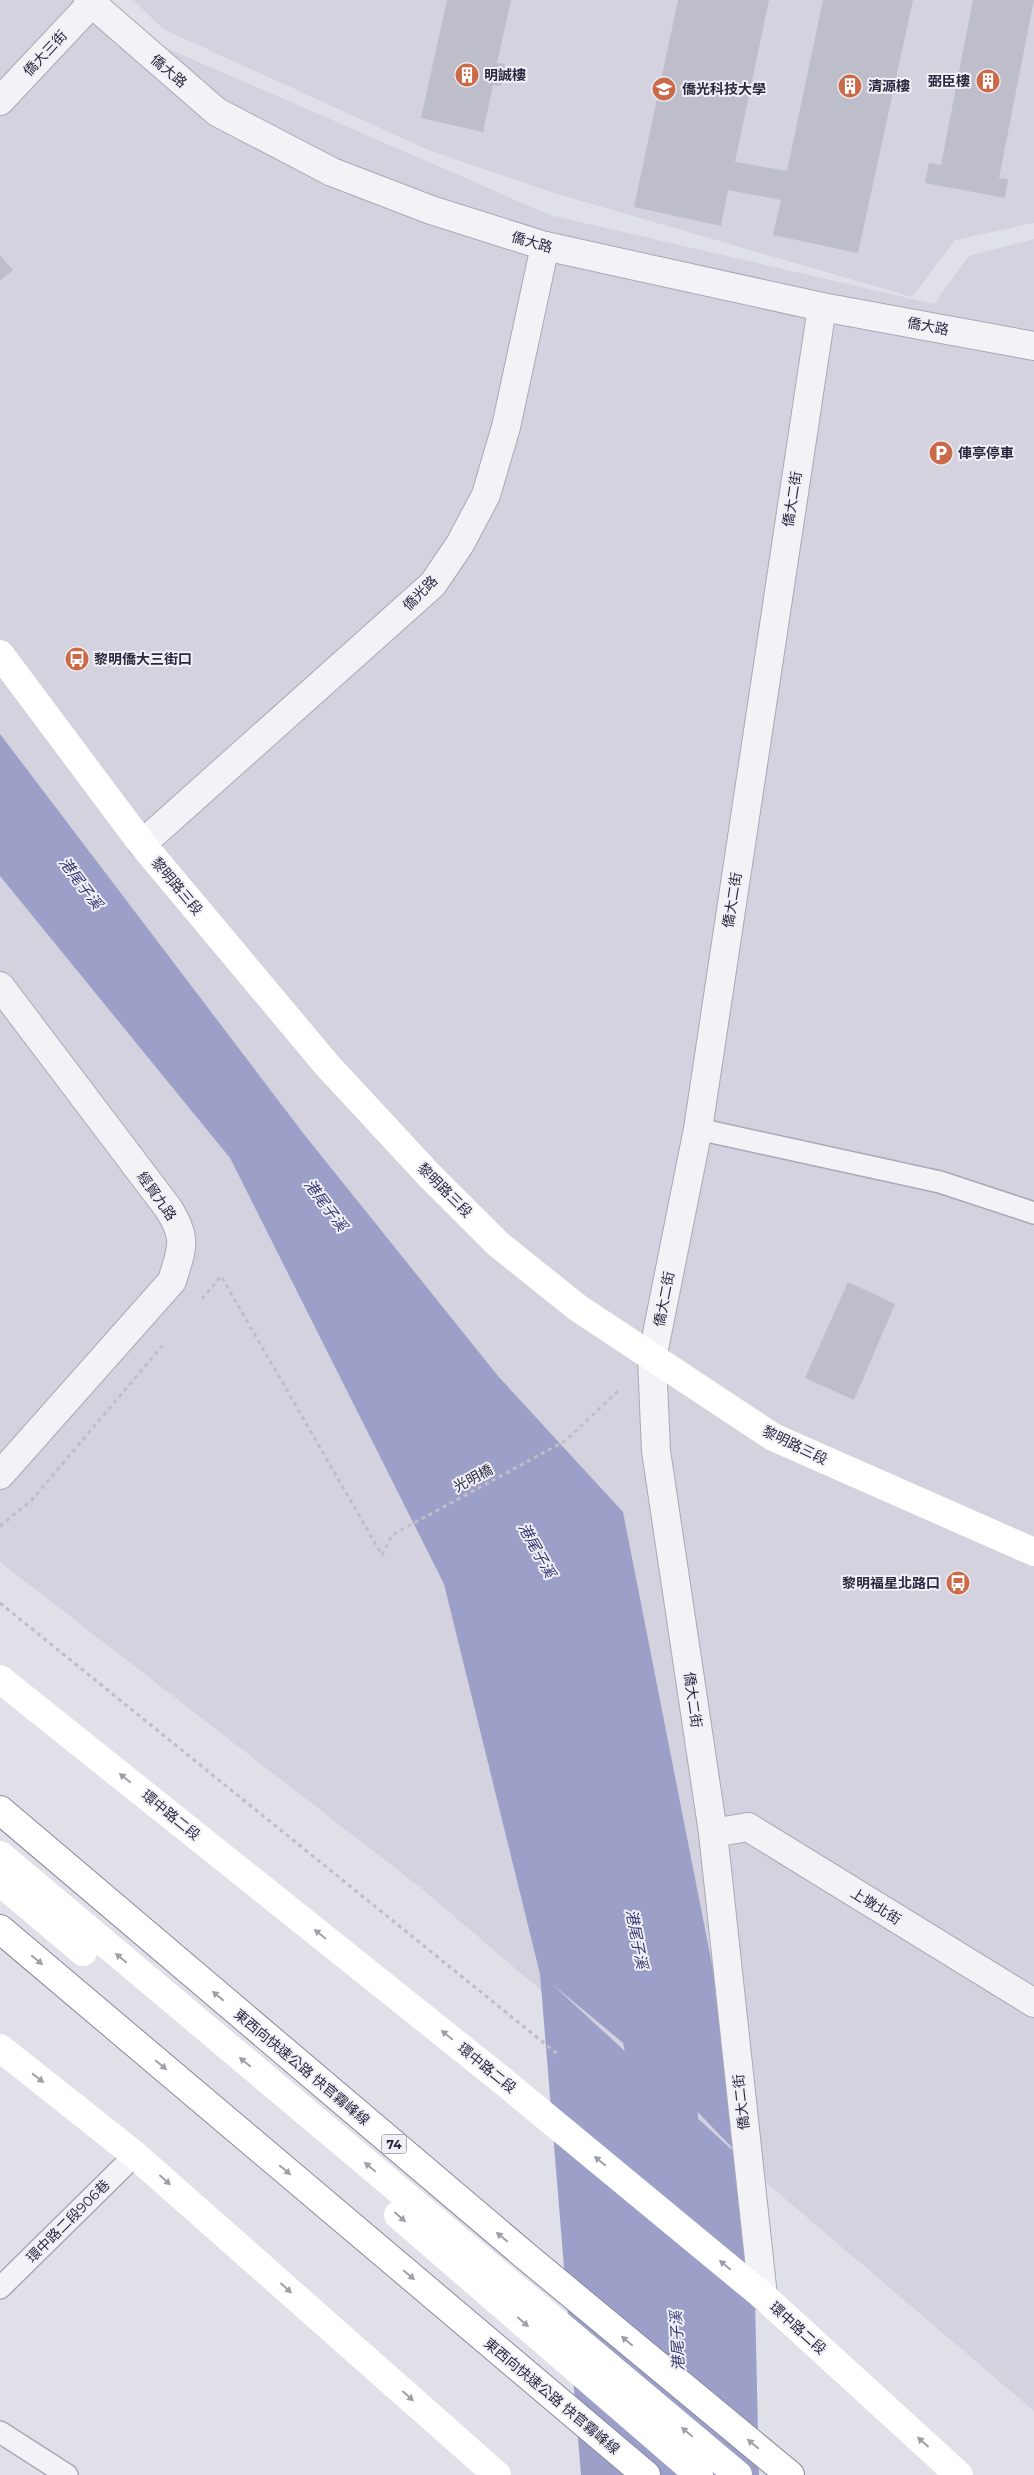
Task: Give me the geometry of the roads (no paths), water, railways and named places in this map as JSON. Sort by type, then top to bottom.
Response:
[{"type":"main road","name":"黎明路三段","points":[[0,654],[142,844],[327,1065],[428,1174],[498,1244],[578,1308],[652,1359],[773,1437],[1034,1552]]},
{"type":"main road","name":"環中路二段","points":[[0,1678],[498,2077],[763,2296],[959,2475]]},
{"type":"main road","name":"東西向快速公路 快官霧峰線","points":[[0,1810],[528,2258],[790,2475]]},
{"type":"main road","points":[[0,1855],[738,2475]]},
{"type":"main road","points":[[0,1882],[316,2145],[699,2475]]},
{"type":"main road","name":"東西向快速公路 快官霧峰線","points":[[0,1929],[646,2475]]},
{"type":"main road","points":[[0,2048],[136,2155],[497,2475]]},
{"type":"street","name":"僑大三街","points":[[0,101],[89,2]]},
{"type":"street","name":"僑大路","points":[[89,2],[216,112],[332,172],[431,210],[545,246],[822,306],[1034,346]]},
{"type":"street","name":"僑光路","points":[[142,844],[433,584],[454,552],[486,495],[504,435],[545,246]]},
{"type":"street","name":"僑大二街","points":[[763,2296],[713,1833],[656,1451],[652,1359],[698,1129],[822,306]]},
{"type":"street","name":"經貿九路","points":[[0,986],[168,1208],[176,1221],[183,1244],[172,1281],[0,1475]]},
{"type":"street","name":"上墩北街","points":[[713,1833],[748,1827],[1034,2003]]},
{"type":"lane","points":[[698,1129],[940,1182],[1034,1213]]},
{"type":"lane","name":"環中路二段906巷","points":[[0,2288],[136,2155]]},
{"type":"lane","points":[[0,2432],[67,2475]]},
{"type":"water","points":[[0,734],[303,1133],[498,1376],[623,1512],[752,2168],[759,2475],[581,2475],[540,1974],[444,1584],[230,1158],[0,876]],"holes":[[[552,1984],[663,2076],[743,2160]]]},
{"type":"waterway","name":"港尾子溪","points":[[646,1986],[663,2076],[668,2178]]},
{"type":"place","name":"明誠樓","points":[[467,75]]},
{"type":"place","name":"弼臣樓","points":[[988,81]]},
{"type":"place","name":"清源樓","points":[[850,86]]},
{"type":"place","name":"僑光科技大學","points":[[664,89]]},
{"type":"place","name":"俥亭停車","points":[[941,453]]},
{"type":"place","name":"黎明僑大三街口","points":[[77,659]]},
{"type":"place","name":"黎明福星北路口","points":[[958,1583]]}]
